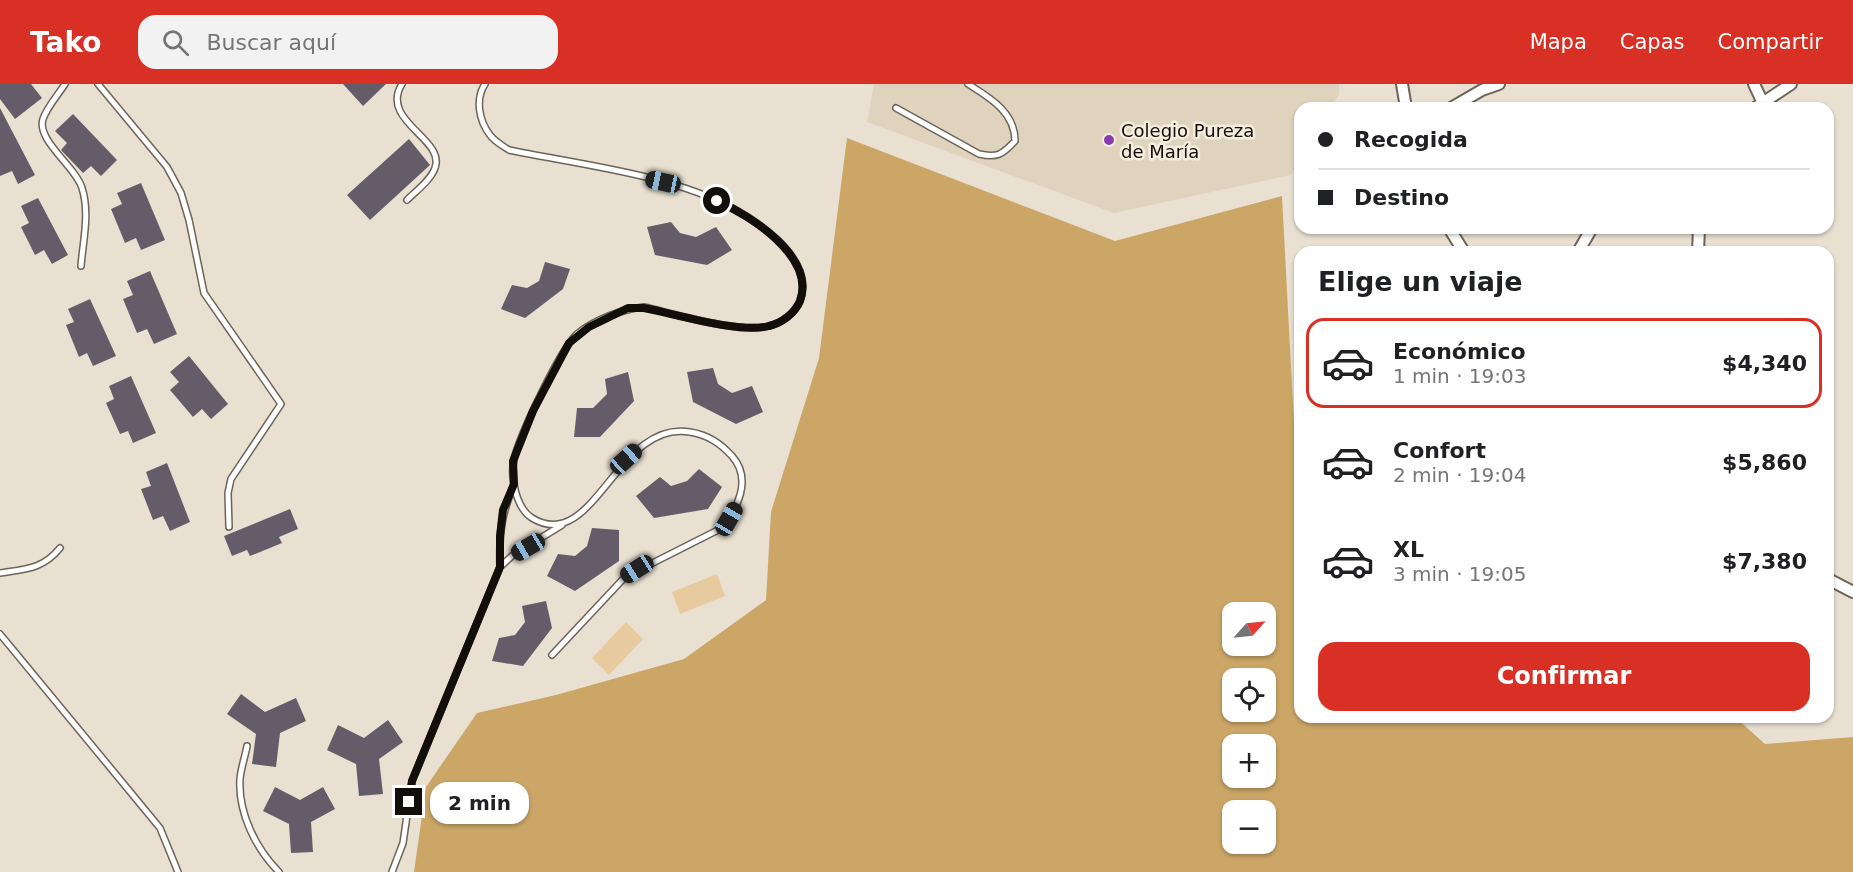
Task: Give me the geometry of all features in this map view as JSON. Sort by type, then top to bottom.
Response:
[{"type":"street","points":[[1402,84],[1405,102]]},
{"type":"street","points":[[1461,102],[1482,90],[1499,84]]},
{"type":"street","points":[[1754,84],[1757,102]]},
{"type":"street","points":[[1763,102],[1791,84]]},
{"type":"street","points":[[1834,582],[1853,592]]},
{"type":"lane","points":[[65,84],[43,117],[42,127],[45,137],[75,172],[82,186],[86,216],[81,266]]},
{"type":"lane","points":[[402,84],[396,95],[398,106],[405,119],[432,150],[436,165],[433,172],[407,200]]},
{"type":"lane","points":[[485,84],[480,91],[480,115],[490,136],[509,150],[663,182],[732,208],[761,225],[787,250],[800,272],[803,291],[797,308],[783,320],[769,326],[745,328],[628,308],[578,334],[569,343],[529,420],[513,461],[514,484],[522,508],[532,518],[545,523],[563,524]]},
{"type":"lane","points":[[896,108],[979,154],[993,157],[1005,151],[1015,141],[1012,122],[992,100],[968,84]]},
{"type":"lane","points":[[101,85],[167,167],[182,194],[204,293],[281,404],[231,479],[228,493],[229,526]]},
{"type":"lane","points":[[500,567],[513,555],[593,502],[626,459],[644,443],[663,432],[683,431],[703,435],[721,444],[735,460],[741,475],[741,498],[729,519],[720,529],[625,576],[552,655]]},
{"type":"lane","points":[[392,872],[403,843],[412,781],[500,567],[503,510],[514,484]]},
{"type":"lane","points":[[0,573],[32,568],[50,561],[60,548]]},
{"type":"lane","points":[[0,634],[160,828],[178,872]]},
{"type":"lane","points":[[247,746],[240,778],[241,802],[251,832],[269,861],[279,872]]},
{"type":"shaded area","name":"Colegio Pureza de María","points":[[874,84],[1339,84],[1339,94],[1334,102],[1294,102],[1294,170],[1291,175],[1114,213],[867,122]]},
{"type":"shaded area","points":[[847,138],[1115,241],[1282,196],[1294,424],[1294,723],[1742,723],[1765,744],[1853,737],[1853,872],[414,872],[426,787],[477,713],[556,695],[684,659],[766,600],[771,512],[819,358]]},
{"type":"shaded area","points":[[717,574],[725,596],[680,614],[672,592]]},
{"type":"shaded area","points":[[626,622],[643,639],[609,675],[592,658]]},
{"type":"building","points":[[0,84],[31,84],[42,98],[15,119],[0,99]]},
{"type":"building","points":[[343,84],[386,84],[363,106]]},
{"type":"building","points":[[0,108],[35,175],[18,184],[12,171],[0,176]]},
{"type":"building","points":[[73,114],[117,160],[101,176],[91,166],[83,173],[61,150],[67,143],[55,131]]},
{"type":"building","points":[[409,139],[430,165],[370,220],[347,195]]},
{"type":"building","points":[[141,183],[165,240],[141,250],[136,238],[125,243],[111,209],[122,204],[117,193]]},
{"type":"building","points":[[38,198],[68,255],[52,264],[44,250],[35,255],[21,227],[29,223],[21,206]]},
{"type":"building","points":[[671,222],[680,233],[696,237],[716,227],[732,250],[707,265],[655,255],[647,227]]},
{"type":"building","points":[[545,262],[570,269],[563,289],[525,318],[501,309],[512,285],[527,288],[539,281]]},
{"type":"building","points":[[150,271],[177,334],[154,344],[147,329],[137,333],[123,299],[133,295],[127,281]]},
{"type":"building","points":[[90,299],[116,356],[93,366],[87,353],[79,357],[66,325],[74,322],[68,309]]},
{"type":"building","points":[[189,356],[228,404],[211,419],[202,409],[193,417],[170,390],[179,382],[170,372]]},
{"type":"building","points":[[713,368],[718,384],[732,393],[752,386],[763,412],[736,424],[693,402],[687,372]]},
{"type":"building","points":[[628,372],[634,401],[600,437],[574,437],[577,408],[593,408],[607,394],[605,379]]},
{"type":"building","points":[[131,376],[156,433],[133,443],[128,431],[120,434],[106,403],[114,399],[109,386]]},
{"type":"building","points":[[167,463],[190,522],[170,531],[163,516],[153,520],[141,489],[151,486],[146,472]]},
{"type":"building","points":[[699,469],[722,487],[708,509],[654,518],[636,496],[660,477],[671,486],[687,481]]},
{"type":"building","points":[[290,509],[298,529],[279,537],[282,543],[250,556],[247,550],[232,556],[224,536]]},
{"type":"building","points":[[592,528],[619,530],[619,561],[575,591],[547,576],[558,554],[575,556],[587,546]]},
{"type":"building","points":[[546,601],[552,628],[523,666],[492,661],[499,638],[515,635],[525,622],[522,606]]},
{"type":"building","points":[[241,694],[265,712],[296,698],[306,721],[280,733],[276,767],[252,764],[256,734],[227,714]]},
{"type":"building","points":[[388,720],[403,742],[379,759],[383,794],[359,796],[356,764],[327,750],[338,725],[364,738]]},
{"type":"building","points":[[275,787],[300,800],[323,787],[335,809],[311,822],[313,852],[291,853],[289,824],[263,811]]},
{"type":"place","name":"Colegio Pureza de María","points":[[1109,140]]},
{"type":"route","points":[[409,802],[412,781],[500,567],[503,510],[514,484],[513,461],[521,438],[569,343],[589,327],[628,308],[644,308],[745,328],[769,326],[783,320],[797,308],[803,291],[800,272],[787,250],[761,225],[717,201]]}]
